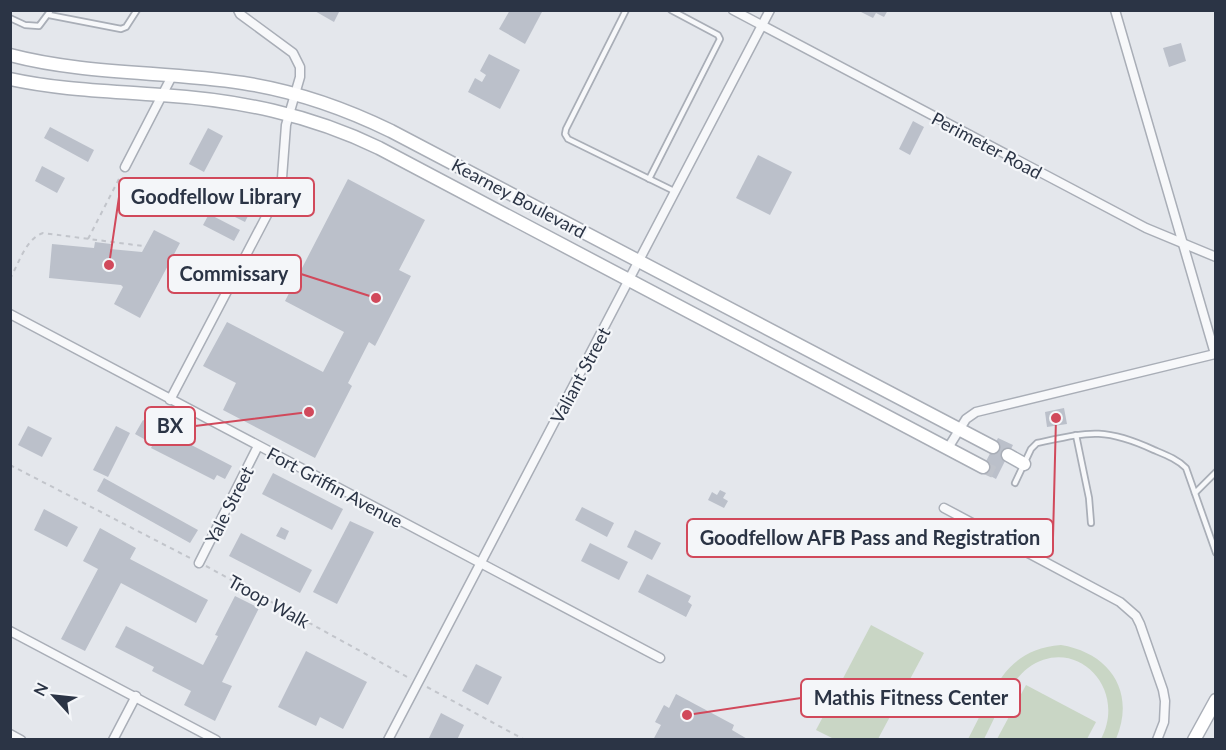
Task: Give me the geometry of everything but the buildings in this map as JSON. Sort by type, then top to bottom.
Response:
[{"type":"street","points":[[170,400],[278,194],[282,177],[288,113],[300,77],[298,60],[293,53],[240,14],[238,10]]},
{"type":"street","name":"Perimeter Road","points":[[733,10],[1146,228],[1215,257]]},
{"type":"street","name":"Valiant Street","points":[[388,740],[770,10]]},
{"type":"street","points":[[948,448],[966,419],[976,412],[1215,354],[1115,10]]},
{"type":"street","name":"Kearney Boulevard","points":[[10,55],[66,67],[244,83],[295,94],[348,111],[391,131],[993,447]]},
{"type":"street","points":[[125,167],[172,76]]},
{"type":"street","name":"Kearney Boulevard","points":[[10,79],[77,89],[232,102],[288,113],[327,126],[369,143],[983,467]]},
{"type":"street","name":"Fort Griffin Avenue","points":[[10,314],[660,658]]},
{"type":"street","name":"Yale Street","points":[[199,563],[258,446]]},
{"type":"street","points":[[1008,455],[1024,464]]},
{"type":"street","points":[[944,508],[1130,609],[1143,632],[1165,700],[1164,722],[1157,740]]},
{"type":"street","points":[[10,631],[216,740]]},
{"type":"street","points":[[113,740],[136,696]]},
{"type":"street","points":[[1194,740],[1215,700]]},
{"type":"street","points":[[10,734],[21,740]]},
{"type":"lane","points":[[16,10],[11,18],[25,25],[39,26],[50,13],[121,29],[126,27],[137,10]]},
{"type":"lane","points":[[626,10],[565,134],[568,139],[676,192]]},
{"type":"lane","points":[[649,179],[720,39],[718,35],[671,10]]},
{"type":"lane","points":[[1015,483],[1031,449],[1037,443],[1092,432],[1109,433],[1138,443],[1179,461],[1186,468],[1215,553]]},
{"type":"lane","points":[[1076,435],[1089,498],[1091,524]]},
{"type":"lane","points":[[1195,493],[1215,472]]},
{"type":"path","points":[[88,239],[125,167]]},
{"type":"path","points":[[10,279],[31,241],[38,234],[143,246]]},
{"type":"path","name":"Troop Walk","points":[[10,465],[199,563],[525,740]]},
{"type":"green space","points":[[871,625],[924,653],[878,739],[834,739],[816,730]]},
{"type":"green space","points":[[1061,645],[1093,656],[1114,677],[1123,706],[1116,739],[1101,739],[1108,720],[1108,702],[1102,685],[1092,672],[1079,662],[1063,658],[1046,659],[1028,668],[1014,682],[984,739],[968,739],[993,691],[1012,665],[1025,655],[1041,648]]},
{"type":"green space","points":[[1026,685],[1096,722],[1087,739],[997,739]]},
{"type":"tunnel","points":[[983,467],[998,474]]},
{"type":"place","name":"Goodfellow Library","points":[[109,265]]},
{"type":"place","name":"Commissary","points":[[376,298]]},
{"type":"place","name":"BX","points":[[309,412]]},
{"type":"place","name":"Goodfellow AFB Pass and Registration","points":[[1056,418]]},
{"type":"place","name":"Mathis Fitness Center","points":[[687,715]]}]
